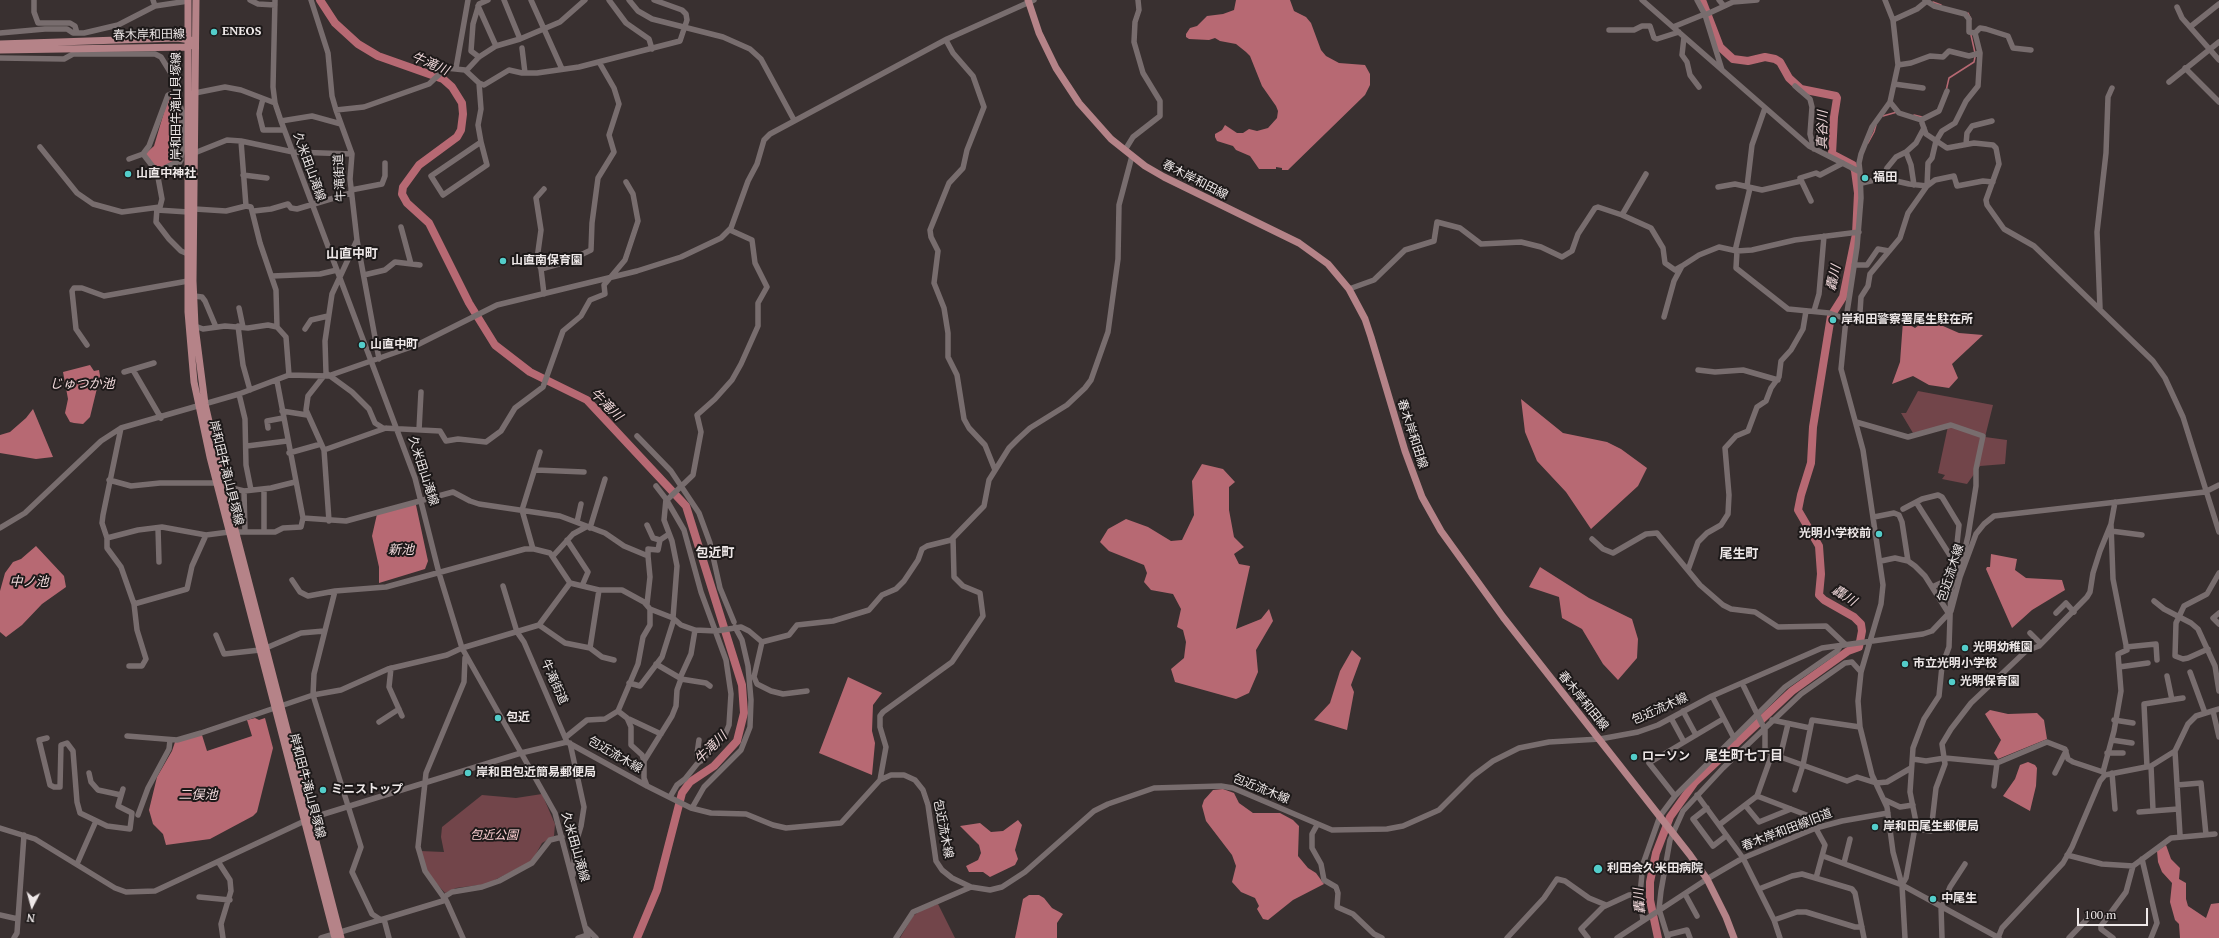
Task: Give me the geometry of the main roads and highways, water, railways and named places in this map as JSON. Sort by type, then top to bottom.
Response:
[{"type":"main road","name":"岸和田牛滝山貝塚線","points":[[196,0],[195,94],[188,254],[190,348],[216,482],[233,532]]},
{"type":"main road","name":"岸和田牛滝山貝塚線","points":[[188,1],[187,83],[192,154]]},
{"type":"main road","name":"春木岸和田線","points":[[1030,1],[1047,51],[1068,87],[1096,123],[1125,150],[1151,170],[1183,188],[1298,244],[1328,264],[1349,289],[1365,319],[1412,470],[1422,497],[1437,524],[1476,582],[1600,738],[1707,879],[1726,917],[1734,938]]},
{"type":"main road","name":"春木岸和田線","points":[[0,44],[188,38],[196,43]]},
{"type":"main road","name":"春木岸和田線","points":[[0,50],[188,47],[196,43]]},
{"type":"main road","name":"岸和田牛滝山貝塚線","points":[[191,210],[194,296],[202,405],[224,486],[233,532],[337,935]]},
{"type":"water","points":[[1236,0],[1290,0],[1294,11],[1306,17],[1311,23],[1321,50],[1326,56],[1339,63],[1365,65],[1370,74],[1370,85],[1365,95],[1288,170],[1282,170],[1282,168],[1276,167],[1276,169],[1259,169],[1250,156],[1236,150],[1233,146],[1217,141],[1215,137],[1215,134],[1222,130],[1225,125],[1237,133],[1243,133],[1249,129],[1257,131],[1268,128],[1277,118],[1278,111],[1276,106],[1262,86],[1250,56],[1246,52],[1236,44],[1220,41],[1215,38],[1209,40],[1189,39],[1186,37],[1186,34],[1190,28],[1197,26],[1207,16],[1223,14],[1234,10]]},
{"type":"water","points":[[172,95],[175,96],[180,108],[181,150],[178,159],[157,169],[145,154],[154,146],[167,102]]},
{"type":"water","points":[[1927,319],[1959,333],[1983,335],[1952,364],[1958,378],[1949,388],[1929,385],[1913,376],[1892,384],[1900,362],[1903,321],[1915,328]]},
{"type":"water","name":"じゅつか池","points":[[90,365],[94,371],[99,370],[100,376],[90,417],[83,424],[70,422],[65,413],[68,399],[63,372]]},
{"type":"water","points":[[1521,399],[1563,433],[1607,442],[1621,449],[1647,468],[1638,486],[1591,529],[1566,492],[1537,461],[1525,432]]},
{"type":"water","points":[[33,409],[53,457],[36,459],[0,453],[0,435],[10,432],[26,418]]},
{"type":"water","points":[[1202,464],[1223,469],[1235,482],[1229,487],[1229,510],[1234,537],[1244,547],[1234,554],[1239,564],[1250,566],[1236,629],[1261,619],[1269,609],[1273,621],[1256,650],[1258,672],[1249,693],[1236,699],[1175,682],[1171,669],[1184,658],[1186,642],[1183,630],[1177,627],[1181,609],[1173,594],[1151,590],[1144,582],[1147,573],[1144,565],[1109,551],[1100,542],[1108,529],[1126,519],[1148,527],[1171,541],[1182,540],[1194,515],[1192,481]]},
{"type":"water","name":"新池","points":[[413,504],[416,505],[428,561],[425,569],[379,583],[379,567],[372,536],[377,514]]},
{"type":"water","name":"中ノ池","points":[[36,546],[64,576],[66,587],[42,604],[22,625],[6,637],[0,632],[0,591],[5,573],[13,562],[21,559]]},
{"type":"water","points":[[1991,554],[2017,559],[2015,570],[2026,578],[2062,580],[2065,590],[2032,610],[2012,628],[1986,569],[1987,567],[1990,567]]},
{"type":"water","points":[[1540,567],[1589,598],[1632,619],[1638,639],[1637,658],[1618,680],[1603,664],[1582,629],[1562,618],[1559,597],[1529,587]]},
{"type":"water","points":[[1352,650],[1361,658],[1351,685],[1354,692],[1347,730],[1314,720],[1330,703],[1340,671]]},
{"type":"water","points":[[848,677],[882,693],[873,705],[872,731],[875,743],[872,775],[819,753]]},
{"type":"water","points":[[1990,710],[2008,714],[2037,713],[2044,720],[2047,739],[1998,759],[1994,753],[2001,740],[1985,714]]},
{"type":"water","name":"二俣池","points":[[255,718],[259,720],[265,718],[273,748],[257,812],[253,816],[210,839],[166,845],[163,834],[153,824],[149,810],[157,777],[172,751],[175,742],[202,735],[207,751],[252,736],[247,720]]},
{"type":"water","points":[[2028,762],[2035,765],[2037,768],[2036,786],[2030,811],[2003,796],[2015,779],[2020,765]]},
{"type":"water","points":[[1223,789],[1234,793],[1239,803],[1253,813],[1280,813],[1293,820],[1299,826],[1298,856],[1308,868],[1316,873],[1324,884],[1293,900],[1268,920],[1263,919],[1257,909],[1259,906],[1255,898],[1241,892],[1232,882],[1236,866],[1232,855],[1206,821],[1202,806],[1204,800],[1213,790]]},
{"type":"water","points":[[1018,820],[1022,825],[1015,850],[1018,859],[1015,865],[990,877],[983,872],[969,872],[966,866],[978,860],[981,853],[979,845],[960,826],[980,823],[991,832],[1003,831]]},
{"type":"water","points":[[2166,845],[2171,859],[2180,868],[2179,879],[2186,883],[2186,899],[2188,906],[2206,918],[2211,904],[2219,903],[2219,938],[2180,938],[2179,924],[2175,920],[2170,902],[2172,883],[2162,872],[2158,862],[2157,851]]},
{"type":"water","points":[[1029,895],[1039,895],[1044,898],[1052,908],[1063,914],[1057,923],[1057,938],[1015,938],[1023,899]]},
{"type":"waterway","name":"牛滝川","points":[[320,0],[335,23],[358,44],[378,56],[443,79],[452,87],[462,103],[463,114],[461,130],[457,137],[419,165],[403,187],[402,194],[407,203],[429,223],[469,303],[495,345],[530,372],[587,400],[686,506],[742,685],[744,713],[737,741],[714,766],[690,782],[682,793],[657,890],[637,938]]},
{"type":"waterway","name":"轟川","points":[[1658,938],[1650,900],[1650,882],[1656,853],[1670,817],[1695,782],[1792,691],[1848,651],[1859,647],[1862,631],[1861,624],[1854,617],[1824,600],[1819,595],[1821,574],[1819,546],[1798,510],[1811,463],[1813,427],[1831,316],[1843,297],[1856,234],[1858,193],[1855,171],[1853,165],[1832,154],[1834,117],[1837,98],[1836,96],[1801,89],[1789,78],[1780,62],[1775,59],[1765,57],[1748,61],[1733,59],[1720,47],[1702,0]]},
{"type":"waterway","points":[[1933,2],[1941,5]]},
{"type":"waterway","points":[[1968,13],[1971,19]]},
{"type":"waterway","points":[[1971,35],[1975,53]]},
{"type":"waterway","points":[[1946,91],[1949,78],[1974,62],[1975,57]]},
{"type":"waterway","points":[[1883,116],[1897,112]]},
{"type":"waterway","points":[[1914,115],[1922,117]]},
{"type":"waterway","points":[[1868,143],[1876,125]]},
{"type":"place","name":"ENEOS","points":[[214,32]]},
{"type":"place","name":"山直中神社","points":[[128,174]]},
{"type":"place","name":"福田","points":[[1865,178]]},
{"type":"place","name":"山直南保育園","points":[[503,261]]},
{"type":"place","name":"岸和田警察署尾生駐在所","points":[[1833,320]]},
{"type":"place","name":"山直中町","points":[[362,345]]},
{"type":"place","name":"光明小学校前","points":[[1879,534]]},
{"type":"place","name":"光明幼稚園","points":[[1965,648]]},
{"type":"place","name":"市立光明小学校","points":[[1905,664]]},
{"type":"place","name":"光明保育園","points":[[1952,682]]},
{"type":"place","name":"包近","points":[[498,718]]},
{"type":"place","name":"ローソン","points":[[1634,757]]},
{"type":"place","name":"岸和田包近簡易郵便局","points":[[468,773]]},
{"type":"place","name":"ミニストップ","points":[[323,790]]},
{"type":"place","name":"岸和田尾生郵便局","points":[[1875,827]]},
{"type":"place","name":"利田会久米田病院","points":[[1598,869]]},
{"type":"place","name":"中尾生","points":[[1933,899]]},
{"type":"district","name":"山直中町","points":[[352,254]]},
{"type":"district","name":"包近町","points":[[715,553]]},
{"type":"district","name":"尾生町","points":[[1739,554]]},
{"type":"district","name":"尾生町七丁目","points":[[1744,756]]},
{"type":"water label","name":"真谷川","points":[[1823,130]]},
{"type":"park label","name":"包近公園","points":[[494,836]]}]
